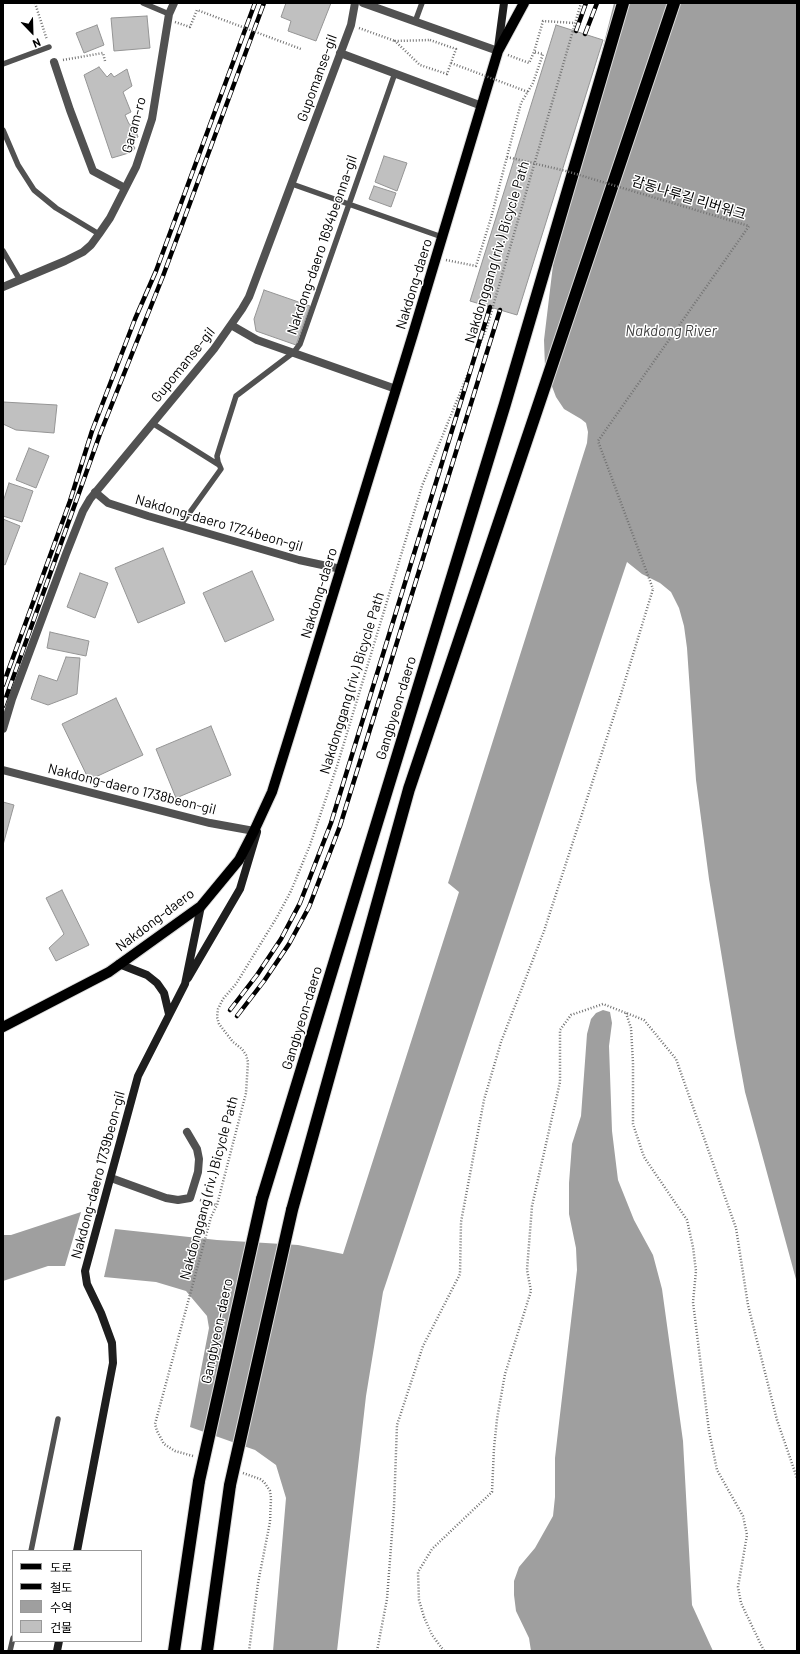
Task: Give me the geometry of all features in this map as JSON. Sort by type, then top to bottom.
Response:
[{"type":"highway","name":"Gangbyeon-daero","points":[[174,1651],[199,1481],[262,1199],[505,404],[623,3]]},
{"type":"highway","points":[[207,1651],[230,1485],[292,1210],[409,789],[674,3]]},
{"type":"main road","points":[[498,51],[524,3]]},
{"type":"main road","name":"Nakdong-daero","points":[[3,1027],[109,972],[201,906],[239,860],[254,831],[272,792],[498,51]]},
{"type":"street","name":"Garam-ro","points":[[3,287],[83,252],[100,234],[110,218],[136,167],[152,119],[169,14],[174,3]]},
{"type":"street","name":"Gupomanse-gil","points":[[3,729],[12,699],[83,511],[95,492],[231,325],[249,297],[351,25],[355,3]]},
{"type":"street","points":[[363,3],[498,51]]},
{"type":"street","name":"Nakdong-daero","points":[[498,51],[504,3]]},
{"type":"street","points":[[340,53],[482,106]]},
{"type":"street","points":[[54,62],[92,171],[125,188]]},
{"type":"street","points":[[231,325],[257,340],[396,389]]},
{"type":"street","name":"Nakdong-daero 1724beon-gil","points":[[95,492],[108,503],[180,526],[299,560],[341,569]]},
{"type":"street","name":"Nakdong-daero 1738beon-gil","points":[[3,770],[210,822],[254,831]]},
{"type":"street","points":[[185,984],[240,890],[262,813]]},
{"type":"street","name":"Nakdong-daero 1739beon-gil","points":[[76,1550],[113,1363],[112,1343],[101,1313],[87,1284],[85,1271],[138,1076],[185,984],[201,906]]},
{"type":"street","points":[[120,964],[147,975],[157,983],[164,994],[169,1014]]},
{"type":"street","points":[[111,1178],[166,1198],[178,1200],[190,1198],[198,1172],[199,1159],[197,1149],[187,1132]]},
{"type":"lane","points":[[143,3],[169,14]]},
{"type":"lane","points":[[415,22],[422,3]]},
{"type":"lane","points":[[3,64],[49,47]]},
{"type":"lane","name":"Nakdong-daero 1694beonna-gil","points":[[180,526],[221,469],[217,456],[236,396],[294,352],[300,344],[395,73]]},
{"type":"lane","points":[[3,130],[18,165],[34,190],[56,208],[100,234]]},
{"type":"lane","points":[[292,184],[442,237]]},
{"type":"lane","points":[[3,251],[20,280]]},
{"type":"lane","points":[[152,423],[219,465]]},
{"type":"lane","points":[[31,1550],[58,1419]]},
{"type":"path","points":[[35,3],[49,47]]},
{"type":"path","name":"Nakdonggang (riv.) Bicycle Path","points":[[175,1350],[211,1217],[217,1205],[246,1093],[248,1062],[242,1049],[233,1042],[219,1024],[217,1017],[218,1009],[223,999],[236,984],[277,917],[291,891],[310,845],[338,766],[422,486],[487,327],[581,3]]},
{"type":"path","points":[[175,22],[190,28],[197,10],[301,49]]},
{"type":"path","points":[[498,51],[529,63],[534,52],[543,21],[575,23]]},
{"type":"path","points":[[351,25],[394,41],[430,40],[456,49],[447,74],[420,65],[394,41]]},
{"type":"path","points":[[436,258],[476,266],[521,103],[533,83],[543,54],[534,52]]},
{"type":"path","points":[[54,62],[103,53],[105,61]]},
{"type":"path","points":[[451,63],[528,92]]},
{"type":"path","name":"감동나루길 리버워크","points":[[377,1651],[387,1599],[394,1507],[397,1425],[423,1346],[460,1274],[461,1222],[484,1100],[501,1042],[544,931],[653,589],[598,441],[749,226],[566,171],[507,157]]},
{"type":"path","points":[[444,1651],[432,1635],[424,1617],[419,1600],[418,1572],[432,1549],[492,1492],[497,1419],[505,1374],[531,1291],[527,1270],[532,1206],[560,1082],[560,1030],[572,1015],[603,1004],[626,1012],[644,1020],[676,1059],[698,1117],[736,1228],[748,1305],[777,1420],[797,1478]]},
{"type":"path","points":[[626,1012],[631,1028],[633,1056],[633,1124],[644,1157],[687,1220],[693,1247],[696,1271],[693,1302],[709,1431],[716,1470],[743,1516],[747,1535],[738,1587],[740,1603],[764,1651]]},
{"type":"path","points":[[190,1198],[217,1205]]},
{"type":"water","name":"Nakdong River","points":[[614,3],[797,3],[797,1283],[745,1092],[735,1037],[709,879],[696,780],[687,648],[684,626],[679,608],[671,592],[660,583],[642,574],[627,562],[383,1292],[366,1396],[337,1651],[273,1651],[286,1498],[276,1465],[255,1450],[190,1427],[209,1328],[207,1316],[186,1291],[156,1282],[104,1277],[115,1229],[217,1240],[298,1245],[343,1254],[459,892],[448,883],[587,443],[588,432],[586,423],[564,409],[556,397],[545,368],[544,340],[553,265],[591,94]]},
{"type":"water","points":[[603,1010],[610,1012],[612,1023],[609,1046],[612,1131],[618,1180],[634,1220],[653,1255],[662,1289],[683,1441],[692,1605],[713,1651],[531,1651],[529,1638],[516,1611],[514,1581],[519,1567],[535,1548],[553,1516],[555,1497],[555,1458],[577,1270],[576,1248],[569,1214],[569,1183],[572,1144],[581,1116],[587,1034],[591,1019],[596,1013]]},
{"type":"water","points":[[81,1212],[65,1266],[48,1266],[3,1281],[3,1235],[11,1235]]},
{"type":"building","points":[[286,3],[331,3],[316,41],[288,31],[291,21],[281,17]]},
{"type":"building","points":[[147,16],[150,48],[114,51],[111,18]]},
{"type":"building","points":[[97,25],[104,45],[84,53],[76,33]]},
{"type":"building","points":[[556,25],[603,40],[517,315],[470,301]]},
{"type":"building","points":[[99,67],[107,77],[111,73],[114,77],[127,69],[132,86],[123,92],[131,112],[125,115],[129,124],[134,126],[138,137],[129,140],[135,148],[132,152],[112,158],[84,75]]},
{"type":"building","points":[[384,156],[407,163],[397,191],[375,182]]},
{"type":"building","points":[[374,186],[396,193],[391,207],[369,199]]},
{"type":"building","points":[[264,290],[310,306],[296,345],[256,331],[254,319]]},
{"type":"building","points":[[3,402],[57,405],[54,433],[16,430],[3,424]]},
{"type":"building","points":[[29,448],[49,456],[36,488],[16,480]]},
{"type":"building","points":[[9,483],[33,491],[22,522],[3,516],[3,502]]},
{"type":"building","points":[[3,519],[20,526],[5,565],[3,564]]},
{"type":"building","points":[[163,548],[185,603],[138,623],[115,568]]},
{"type":"building","points":[[252,571],[274,620],[225,642],[203,593]]},
{"type":"building","points":[[80,573],[108,583],[95,618],[67,607]]},
{"type":"building","points":[[50,632],[89,641],[86,656],[47,648]]},
{"type":"building","points":[[66,657],[80,658],[77,694],[48,705],[31,699],[39,675],[57,681]]},
{"type":"building","points":[[116,698],[143,755],[89,780],[62,724]]},
{"type":"building","points":[[211,726],[231,775],[176,798],[156,749]]},
{"type":"building","points":[[3,802],[14,805],[3,845]]},
{"type":"building","points":[[62,890],[89,945],[56,961],[49,948],[64,934],[46,898]]},
{"type":"railway","points":[[3,685],[70,501],[92,431],[135,319],[156,271],[255,3]]},
{"type":"railway","points":[[3,706],[100,434],[163,276],[264,3]]},
{"type":"railway","points":[[576,31],[586,3]]},
{"type":"railway","points":[[585,34],[597,3]]},
{"type":"railway","points":[[230,1010],[257,975],[281,939],[300,903],[331,823],[490,307]]},
{"type":"railway","points":[[237,1016],[264,981],[289,944],[309,907],[340,826],[500,310]]}]
